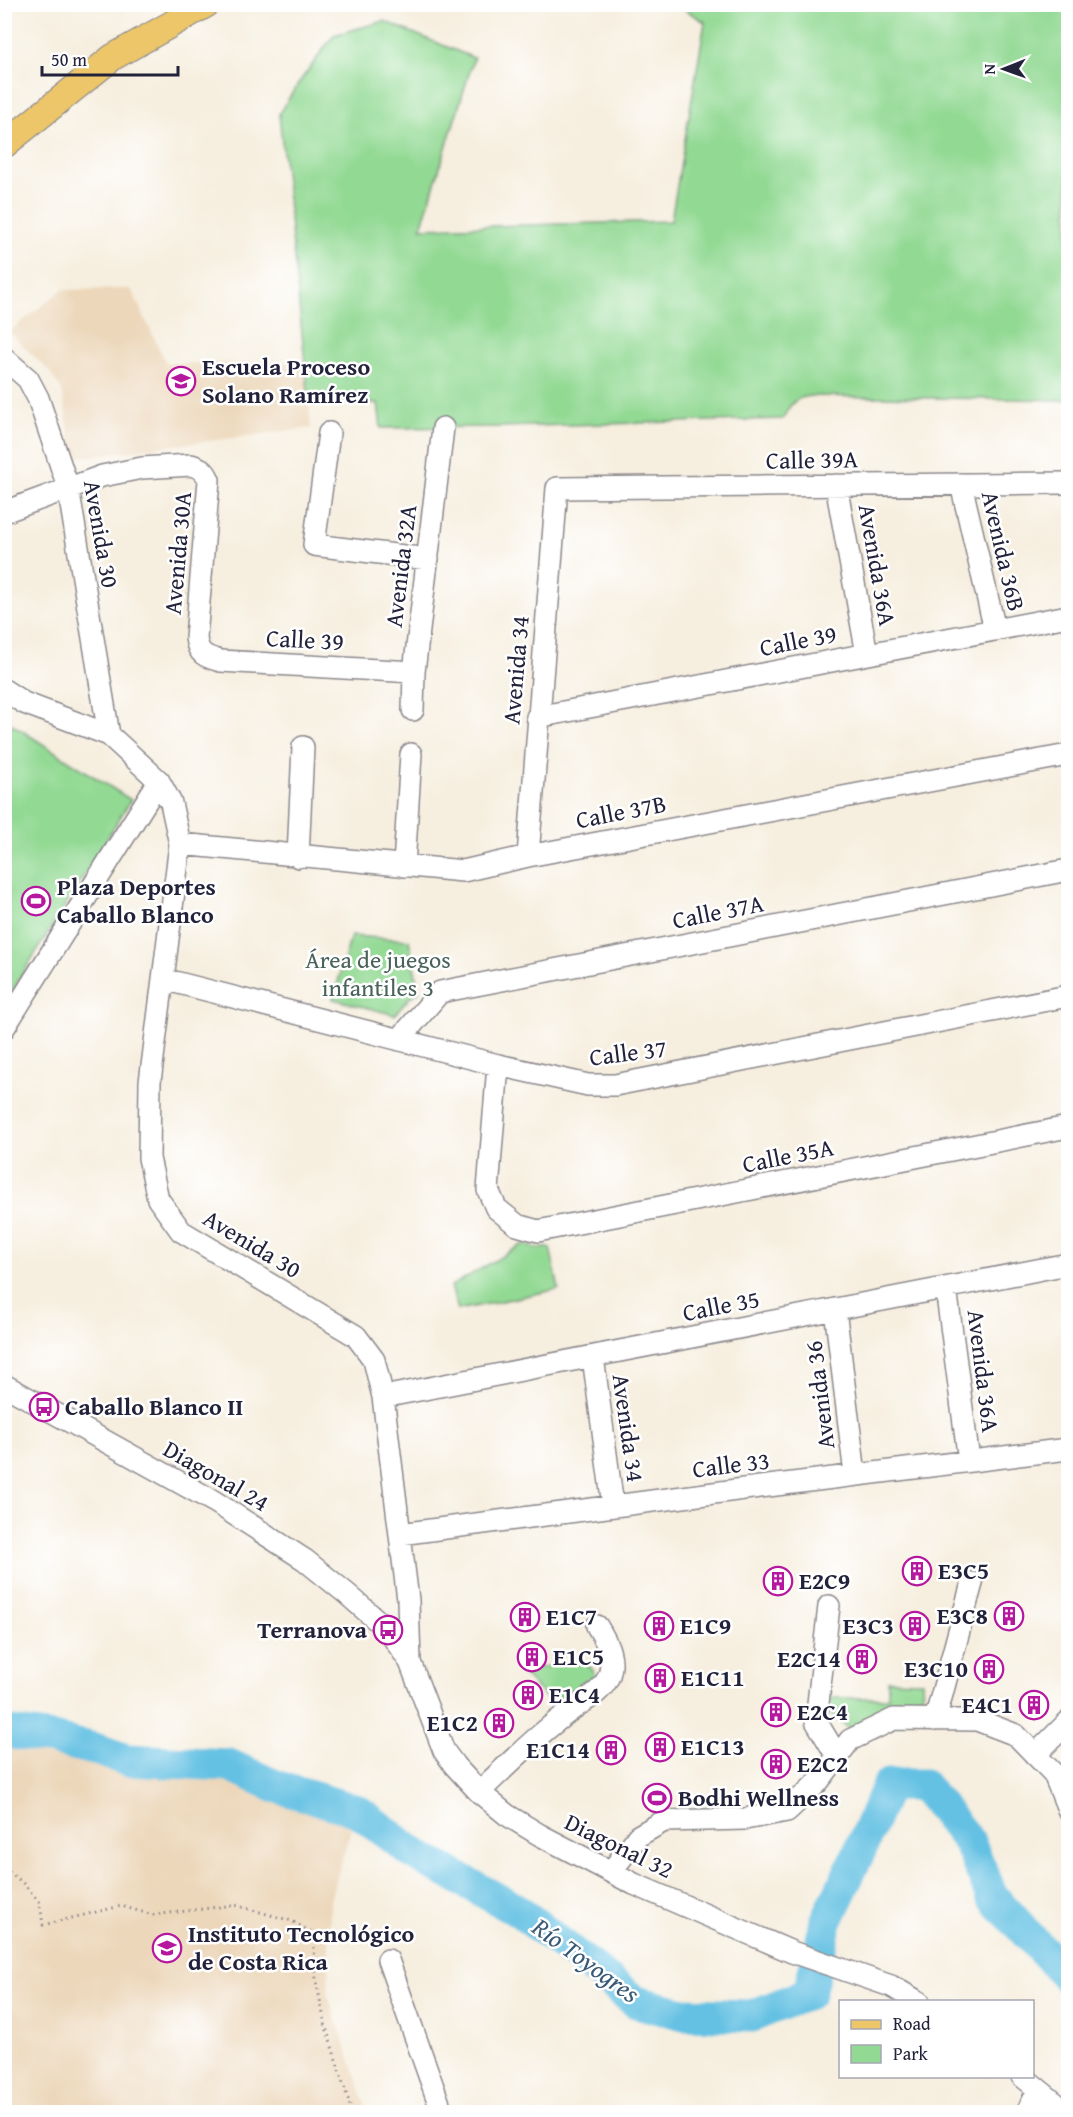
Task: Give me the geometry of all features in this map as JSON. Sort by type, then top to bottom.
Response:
[{"type":"main road","points":[[4,145],[113,57],[207,4]]},
{"type":"street","name":"Avenida 30","points":[[4,358],[28,379],[38,398],[68,487],[109,735],[159,781],[171,803],[180,844],[150,1082],[149,1158],[158,1199],[181,1231],[356,1336],[374,1360],[383,1397],[408,1600],[410,1662]]},
{"type":"street","name":"Avenida 32A","points":[[413,710],[414,672],[443,428]]},
{"type":"street","points":[[329,434],[314,545],[428,559]]},
{"type":"street","name":"Avenida 30A","points":[[68,487],[102,476],[142,468],[191,465],[206,471],[209,480],[196,638],[198,648]]},
{"type":"street","name":"Calle 39A","points":[[557,488],[1068,483]]},
{"type":"street","name":"Avenida 36B","points":[[961,484],[995,630]]},
{"type":"street","name":"Avenida 36A","points":[[836,485],[867,654]]},
{"type":"street","points":[[4,512],[68,487]]},
{"type":"street","name":"Avenida 34","points":[[528,856],[537,717],[557,488]]},
{"type":"street","name":"Calle 39","points":[[537,717],[1068,616]]},
{"type":"street","name":"Calle 39","points":[[198,648],[210,658],[221,661],[414,672]]},
{"type":"street","points":[[4,690],[24,704],[109,735]]},
{"type":"street","points":[[298,857],[303,747]]},
{"type":"street","points":[[404,866],[411,754]]},
{"type":"street","name":"Calle 37B","points":[[180,844],[463,872],[528,856],[1068,755]]},
{"type":"street","points":[[4,1028],[159,781]]},
{"type":"street","name":"Calle 37A","points":[[399,1040],[440,992],[1068,870]]},
{"type":"street","name":"Calle 37","points":[[163,979],[498,1065],[588,1085],[615,1085],[1068,996]]},
{"type":"street","name":"Calle 35A","points":[[498,1065],[488,1190],[496,1208],[517,1224],[538,1231],[1068,1127]]},
{"type":"street","name":"Calle 35","points":[[383,1397],[946,1288],[1068,1271]]},
{"type":"street","name":"Avenida 36A","points":[[946,1288],[969,1461]]},
{"type":"street","name":"Avenida 36","points":[[835,1310],[855,1475]]},
{"type":"street","name":"Avenida 34","points":[[593,1357],[613,1506]]},
{"type":"street","name":"Diagonal 24","points":[[4,1385],[214,1502],[305,1560],[388,1630]]},
{"type":"street","name":"Calle 33","points":[[400,1534],[1068,1449]]},
{"type":"street","points":[[935,1720],[972,1583]]},
{"type":"street","points":[[829,1606],[816,1721],[837,1756]]},
{"type":"street","points":[[479,1792],[554,1722],[598,1692],[607,1680],[612,1664],[608,1644],[597,1626]]},
{"type":"street","name":"Diagonal 32","points":[[388,1630],[410,1662],[444,1751],[454,1766],[479,1792],[515,1820],[611,1872],[792,1952],[891,1986],[917,2000]]},
{"type":"street","points":[[611,1872],[638,1836],[664,1821],[745,1820],[787,1811],[818,1782],[850,1740],[894,1719],[977,1720],[1016,1735],[1054,1774],[1068,1809]]},
{"type":"street","points":[[1035,1755],[1068,1722]]},
{"type":"street","points":[[388,1960],[442,2112]]},
{"type":"street","points":[[1027,2112],[1030,2083]]},
{"type":"street","points":[[1030,2083],[1066,2112]]},
{"type":"path","points":[[4,1868],[22,1882],[40,1903],[43,1925],[121,1906],[153,1915],[235,1905],[292,1921],[313,1932],[316,1980],[326,2024],[352,2112]]},
{"type":"shaded area","name":"Escuela Proceso Solano Ramírez","points":[[131,289],[166,363],[306,363],[311,428],[74,458],[62,391],[49,371],[9,332],[62,290]]},
{"type":"shaded area","name":"Instituto Tecnológico de Costa Rica","points":[[5,1732],[128,1761],[229,1765],[277,1787],[357,1809],[330,1900],[328,1995],[368,2112],[5,2112]]},
{"type":"green space","points":[[677,5],[1068,5],[1068,400],[810,396],[800,398],[793,403],[783,419],[381,428],[378,403],[309,401],[279,114],[334,35],[384,21],[474,58],[421,228],[671,221],[705,22]]},
{"type":"green space","name":"Plaza Deportes Caballo Blanco","points":[[5,720],[131,800],[5,1002]]},
{"type":"green space","name":"Área de juegos infantiles 3","points":[[351,936],[409,940],[419,992],[410,997],[395,1015],[333,999]]},
{"type":"green space","points":[[523,1244],[535,1248],[550,1248],[559,1289],[458,1310],[451,1286]]},
{"type":"green space","points":[[582,1662],[593,1671],[593,1685],[557,1709],[519,1670]]},
{"type":"green space","points":[[888,1680],[922,1681],[922,1693],[918,1702],[901,1714],[867,1725],[848,1728],[832,1716],[830,1698],[888,1698]]},
{"type":"waterway","name":"Río Toyogres","points":[[4,1732],[53,1739],[127,1760],[229,1765],[278,1787],[358,1811],[416,1855],[519,1911],[636,2002],[684,2014],[752,2016],[809,1993],[826,1922],[888,1785],[923,1785],[969,1842],[992,1896],[1068,1978]]},
{"type":"place","name":"Escuela Proceso Solano Ramírez","points":[[181,381]]},
{"type":"place","name":"Plaza Deportes Caballo Blanco","points":[[36,901]]},
{"type":"place","name":"Caballo Blanco II","points":[[44,1407]]},
{"type":"place","name":"E3C5","points":[[917,1571]]},
{"type":"place","name":"E2C9","points":[[778,1581]]},
{"type":"place","name":"E3C8","points":[[1009,1616]]},
{"type":"place","name":"E1C7","points":[[525,1617]]},
{"type":"place","name":"E1C9","points":[[659,1626]]},
{"type":"place","name":"E3C3","points":[[915,1626]]},
{"type":"place","name":"Terranova","points":[[388,1630]]},
{"type":"place","name":"E1C5","points":[[532,1657]]},
{"type":"place","name":"E2C14","points":[[862,1659]]},
{"type":"place","name":"E3C10","points":[[989,1669]]},
{"type":"place","name":"E1C11","points":[[660,1678]]},
{"type":"place","name":"E1C4","points":[[528,1695]]},
{"type":"place","name":"E4C1","points":[[1034,1705]]},
{"type":"place","name":"E2C4","points":[[776,1712]]},
{"type":"place","name":"E1C2","points":[[499,1723]]},
{"type":"place","name":"E1C13","points":[[660,1747]]},
{"type":"place","name":"E1C14","points":[[611,1750]]},
{"type":"place","name":"E2C2","points":[[776,1764]]},
{"type":"place","name":"Bodhi Wellness","points":[[657,1798]]},
{"type":"place","name":"Instituto Tecnológico de Costa Rica","points":[[167,1948]]}]
